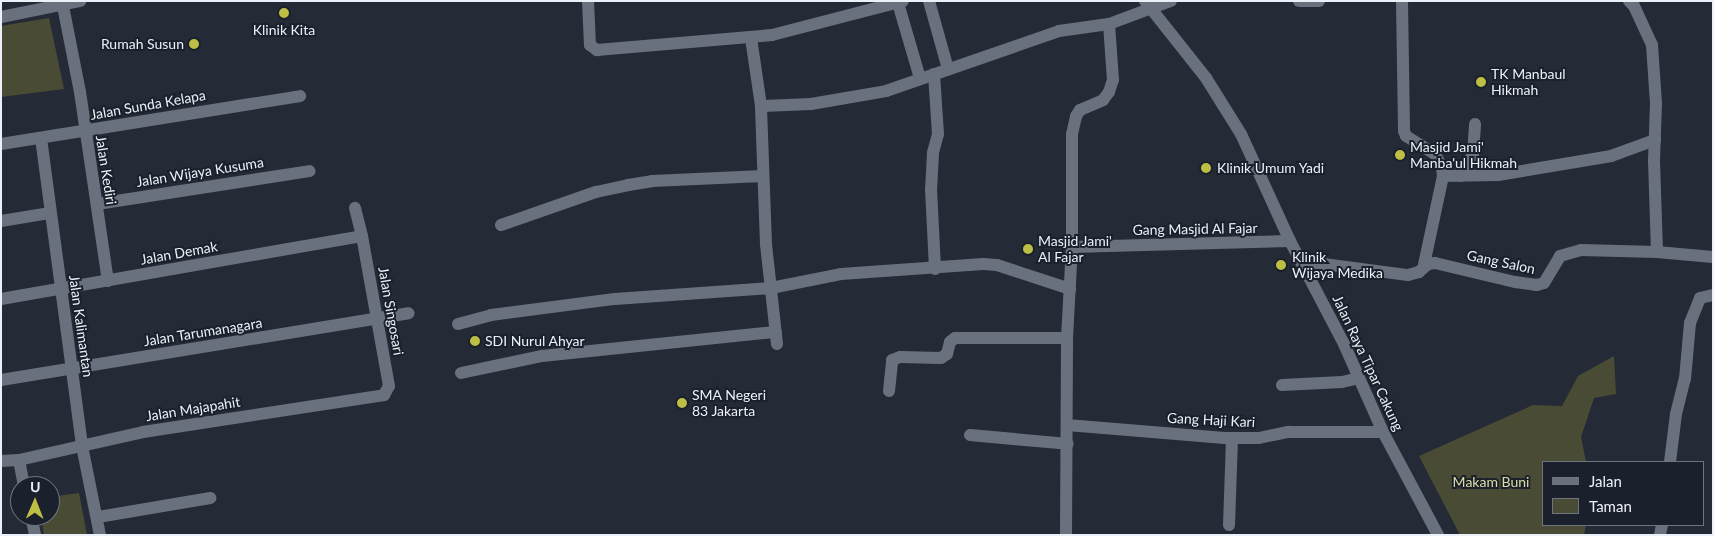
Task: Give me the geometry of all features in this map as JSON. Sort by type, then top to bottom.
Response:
[{"type":"street","points":[[1,17],[80,1]]},
{"type":"street","points":[[588,1],[590,45],[597,50],[772,35],[900,2],[920,78]]},
{"type":"street","points":[[929,1],[948,69]]},
{"type":"street","points":[[761,106],[811,104],[886,91],[1059,31],[1109,24],[1148,5],[1171,1]]},
{"type":"street","points":[[1299,1],[1319,1]]},
{"type":"street","points":[[1402,1],[1404,131],[1406,136],[1435,154],[1442,168],[1443,176],[1424,265]]},
{"type":"street","points":[[1629,1],[1634,6],[1652,45],[1656,103],[1657,252]]},
{"type":"street","name":"Jalan Kediri","points":[[63,3],[108,281]]},
{"type":"street","name":"Jalan Raya Tipar Cakung","points":[[1148,5],[1206,78],[1241,134],[1290,241],[1344,344],[1383,432],[1438,535]]},
{"type":"street","points":[[1066,535],[1068,444],[1067,338],[1072,247],[1070,188],[1073,125],[1080,110],[1103,100],[1109,92],[1113,80],[1109,24]]},
{"type":"street","points":[[461,373],[542,356],[777,338],[766,244],[761,106],[751,38]]},
{"type":"street","points":[[934,74],[938,134],[933,153],[931,189],[935,269]]},
{"type":"street","name":"Jalan Sunda Kelapa","points":[[1,144],[300,96]]},
{"type":"street","points":[[1461,176],[1473,154],[1474,124]]},
{"type":"street","name":"Jalan Kalimantan","points":[[41,138],[82,446],[98,517],[100,535]]},
{"type":"street","points":[[1443,176],[1498,175],[1611,156],[1655,140]]},
{"type":"street","name":"Jalan Wijaya Kusuma","points":[[97,204],[309,171]]},
{"type":"street","points":[[501,225],[596,192],[628,185],[652,181],[763,176]]},
{"type":"street","points":[[355,208],[362,236]]},
{"type":"street","points":[[1,221],[50,213]]},
{"type":"street","name":"Jalan Demak","points":[[1,299],[362,236]]},
{"type":"street","name":"Jalan Singosari","points":[[362,236],[388,390]]},
{"type":"street","name":"Gang Masjid Al Fajar","points":[[1072,247],[1290,241]]},
{"type":"street","name":"Gang Salon","points":[[1301,261],[1408,275],[1419,272],[1424,265],[1435,263],[1515,282],[1537,285],[1544,283],[1557,259],[1564,254],[1591,250],[1657,252],[1713,257]]},
{"type":"street","points":[[458,324],[491,315],[615,299],[771,288],[841,274],[935,269],[983,264],[997,266],[1070,289]]},
{"type":"street","points":[[1670,461],[1676,414],[1685,379],[1690,323],[1700,298],[1713,295]]},
{"type":"street","name":"Jalan Tarumanagara","points":[[1,380],[409,313]]},
{"type":"street","points":[[889,391],[892,360],[900,357],[941,358],[947,354],[950,342],[955,338],[1067,338]]},
{"type":"street","points":[[1282,385],[1342,382],[1359,378]]},
{"type":"street","name":"Jalan Majapahit","points":[[1,461],[19,460],[143,432],[384,395],[388,390]]},
{"type":"street","name":"Gang Haji Kari","points":[[1067,425],[1232,438],[1259,438],[1288,432],[1383,432]]},
{"type":"street","points":[[970,435],[1068,444]]},
{"type":"street","points":[[1229,525],[1232,438]]},
{"type":"street","points":[[19,460],[22,476]]},
{"type":"street","points":[[98,517],[210,498]]},
{"type":"street","points":[[26,535],[35,535]]},
{"type":"green space","points":[[49,18],[64,89],[1,97],[1,26]]},
{"type":"green space","name":"Makam Buni","points":[[1614,356],[1616,394],[1594,398],[1581,437],[1586,461],[1542,461],[1542,526],[1586,526],[1584,535],[1460,535],[1419,456],[1533,405],[1562,406],[1578,376]]},
{"type":"green space","points":[[79,493],[87,535],[44,535],[43,526],[60,526],[60,496]]},
{"type":"place","name":"Klinik Kita","points":[[284,13]]},
{"type":"place","name":"Rumah Susun","points":[[194,44]]},
{"type":"place","name":"TK Manbaul Hikmah","points":[[1481,82]]},
{"type":"place","name":"Masjid Jami' Manba'ul Hikmah","points":[[1400,155]]},
{"type":"place","name":"Klinik Umum Yadi","points":[[1206,168]]},
{"type":"place","name":"Masjid Jami' Al Fajar","points":[[1028,249]]},
{"type":"place","name":"Klinik Wijaya Medika","points":[[1281,265]]},
{"type":"place","name":"SDI Nurul Ahyar","points":[[475,341]]},
{"type":"place","name":"SMA Negeri 83 Jakarta","points":[[682,403]]}]
